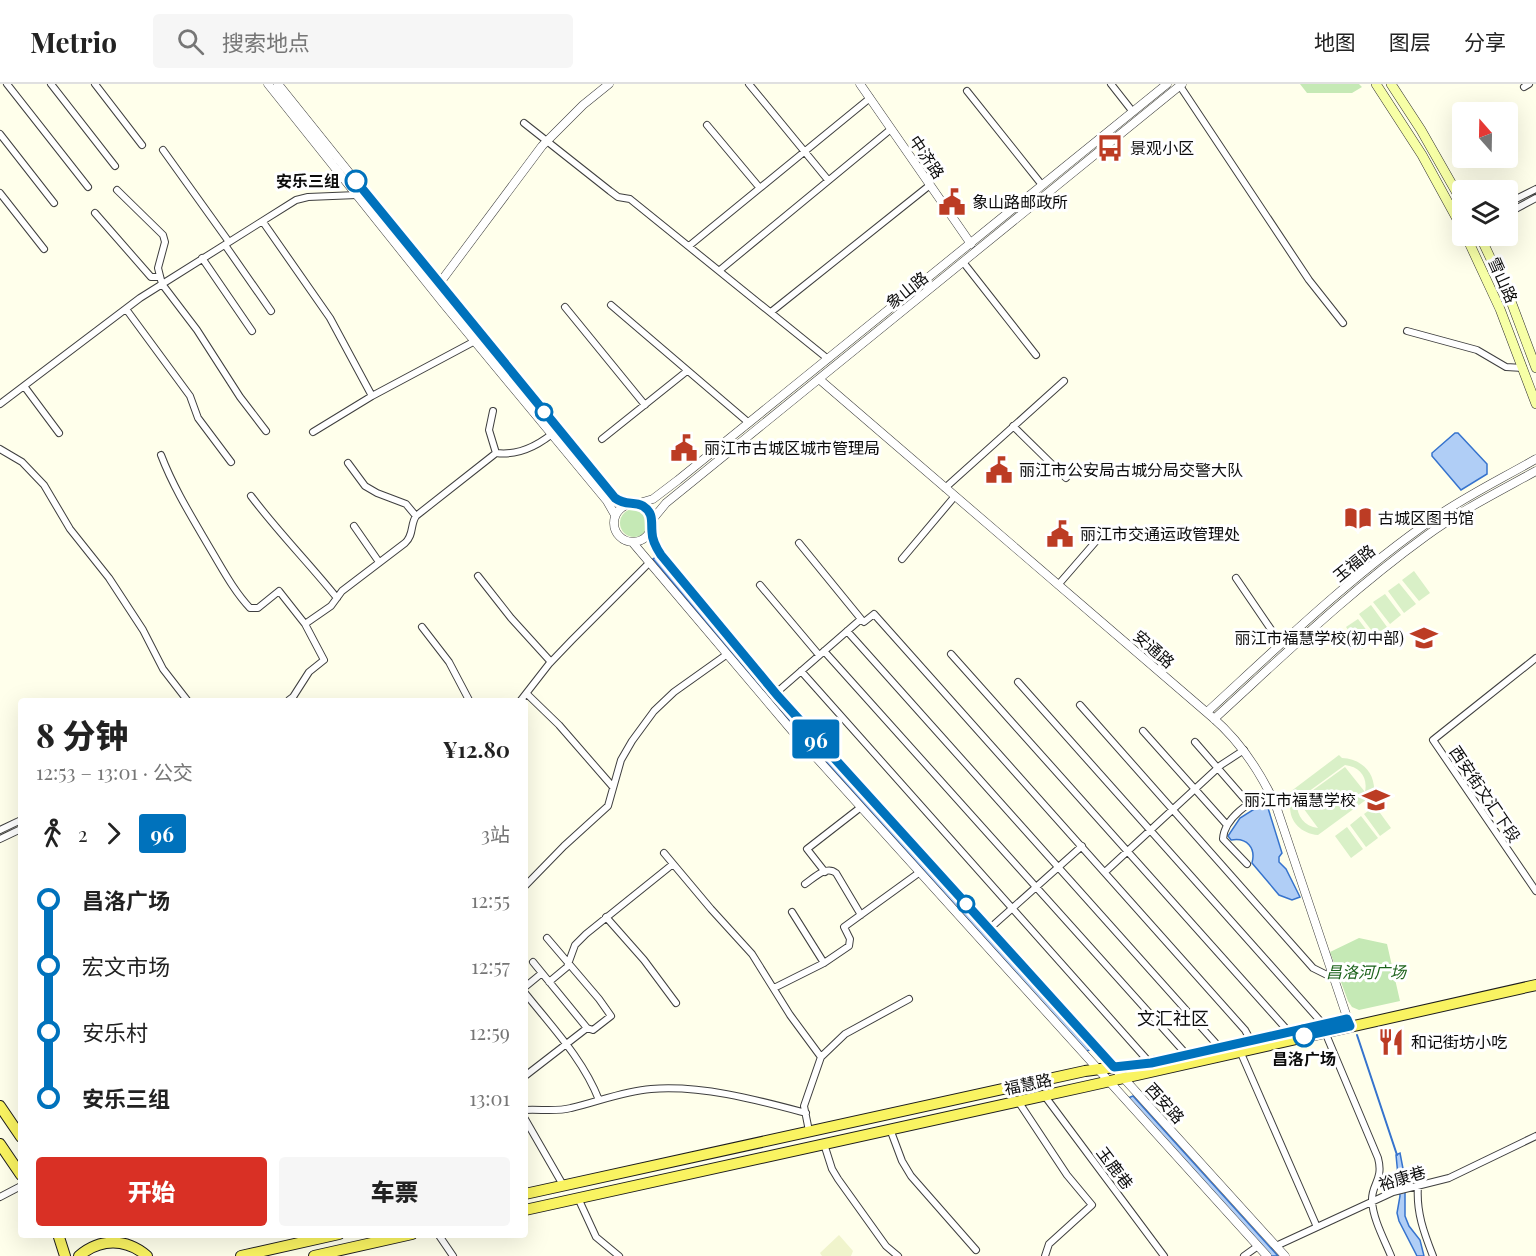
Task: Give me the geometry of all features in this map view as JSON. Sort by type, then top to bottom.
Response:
[{"type":"main road","points":[[1376,84],[1422,155],[1452,210]]},
{"type":"main road","points":[[1391,84],[1452,184]]},
{"type":"main road","name":"雪山路","points":[[1471,246],[1496,300],[1536,404]]},
{"type":"main road","name":"雪山路","points":[[1485,246],[1512,304],[1536,368]]},
{"type":"main road","name":"福慧路","points":[[528,1209],[1109,1081],[1536,977]]},
{"type":"main road","name":"福慧路","points":[[1348,1022],[1536,985]]},
{"type":"main road","name":"福慧路","points":[[528,1193],[1098,1069],[1150,1063],[1289,1032],[1324,1028]]},
{"type":"main road","points":[[0,1106],[18,1133]]},
{"type":"main road","points":[[0,1144],[18,1171]]},
{"type":"main road","points":[[59,1238],[64,1256]]},
{"type":"main road","points":[[104,1238],[111,1242],[128,1245],[147,1256]]},
{"type":"main road","points":[[241,1256],[321,1238]]},
{"type":"main road","points":[[314,1256],[394,1238]]},
{"type":"main road","points":[[79,1256],[92,1247],[111,1242]]},
{"type":"street","points":[[7,84],[88,187]]},
{"type":"street","points":[[51,84],[115,166]]},
{"type":"street","points":[[95,84],[142,145]]},
{"type":"street","points":[[268,84],[475,341],[555,432],[615,498],[647,509],[652,520],[651,531],[642,541],[633,543],[624,541],[617,535],[614,527],[615,515],[607,501],[555,432],[439,284],[362,198],[278,84]]},
{"type":"street","points":[[439,284],[547,141],[583,105],[609,84]]},
{"type":"street","points":[[749,84],[828,180]]},
{"type":"street","name":"中济路","points":[[860,84],[971,244]]},
{"type":"street","points":[[1111,84],[1133,112]]},
{"type":"street","name":"象山路","points":[[632,504],[658,496],[1167,84]]},
{"type":"street","points":[[1181,85],[1309,280],[1343,323]]},
{"type":"street","name":"象山路","points":[[652,520],[666,503],[1181,85]]},
{"type":"street","points":[[967,91],[1042,185]]},
{"type":"street","points":[[689,246],[870,98]]},
{"type":"street","points":[[524,123],[610,191],[630,200],[828,358]]},
{"type":"street","points":[[707,125],[759,188]]},
{"type":"street","points":[[720,270],[891,129]]},
{"type":"street","points":[[0,134],[54,202]]},
{"type":"street","points":[[163,150],[271,311]]},
{"type":"street","points":[[771,312],[930,185]]},
{"type":"street","points":[[1518,198],[1536,189]]},
{"type":"street","points":[[117,190],[164,235],[165,242],[158,268],[161,281],[197,330],[240,397],[267,431]]},
{"type":"street","points":[[0,193],[44,249]]},
{"type":"street","points":[[0,404],[161,281],[304,197],[362,198]]},
{"type":"street","points":[[1518,208],[1536,198]]},
{"type":"street","points":[[95,213],[151,277],[161,281]]},
{"type":"street","points":[[263,222],[330,318],[372,396]]},
{"type":"street","points":[[202,258],[252,331]]},
{"type":"street","points":[[963,262],[1036,355]]},
{"type":"street","points":[[611,305],[749,423]]},
{"type":"street","points":[[565,307],[645,405]]},
{"type":"street","points":[[126,309],[190,396],[198,418],[231,462]]},
{"type":"street","points":[[1407,331],[1477,350],[1506,367],[1523,368]]},
{"type":"street","points":[[313,432],[372,396],[475,341]]},
{"type":"street","points":[[602,439],[687,371]]},
{"type":"street","name":"安通路","points":[[819,379],[1207,712],[1244,750],[1269,790],[1281,819],[1348,1022]]},
{"type":"street","points":[[945,488],[1064,381]]},
{"type":"street","points":[[24,386],[58,433]]},
{"type":"street","points":[[493,411],[489,430],[496,453]]},
{"type":"street","points":[[1013,426],[1066,478]]},
{"type":"street","points":[[305,624],[332,606],[342,591],[410,538],[412,523],[416,516],[496,453],[508,455],[522,452],[555,432]]},
{"type":"street","points":[[0,450],[22,462],[44,485],[70,529],[109,578],[143,630],[163,669],[185,698]]},
{"type":"street","points":[[161,455],[173,486],[244,602],[250,608],[258,608],[279,591],[305,624],[324,660],[309,672],[292,698]]},
{"type":"street","name":"玉福路","points":[[1207,712],[1352,580],[1419,528],[1479,490],[1536,459]]},
{"type":"street","points":[[348,463],[365,486],[376,494],[406,504],[416,516]]},
{"type":"street","name":"玉福路","points":[[1214,719],[1358,588],[1441,526],[1484,499],[1536,471]]},
{"type":"street","points":[[251,496],[273,525],[309,563],[337,598]]},
{"type":"street","points":[[902,559],[956,496]]},
{"type":"street","points":[[615,515],[621,508],[632,504]]},
{"type":"street","points":[[354,526],[380,562]]},
{"type":"street","name":"西安路","points":[[651,531],[661,555],[776,693],[1285,1256]]},
{"type":"street","points":[[1058,585],[1104,532]]},
{"type":"street","name":"西安路","points":[[633,543],[794,733],[1267,1256]]},
{"type":"street","points":[[799,543],[864,622],[873,614],[1237,1021],[1251,1041]]},
{"type":"street","points":[[523,698],[551,663],[650,562]]},
{"type":"street","points":[[478,576],[551,663]]},
{"type":"street","points":[[1236,578],[1281,644]]},
{"type":"street","points":[[759,585],[1187,1055]]},
{"type":"street","points":[[776,693],[861,618]]},
{"type":"street","points":[[422,627],[448,662],[468,698]]},
{"type":"street","points":[[847,631],[1220,1048]]},
{"type":"street","points":[[951,654],[1289,1032]]},
{"type":"street","points":[[528,883],[608,806],[621,760],[646,720],[674,692],[726,655]]},
{"type":"street","name":"西安街文汇下段","points":[[1536,658],[1432,740],[1536,891]]},
{"type":"street","points":[[801,671],[1150,1063]]},
{"type":"street","points":[[1018,682],[1324,1028],[1381,1167],[1372,1202],[1391,1256]]},
{"type":"street","points":[[527,693],[559,725],[613,787]]},
{"type":"street","points":[[1080,705],[1313,968],[1333,978]]},
{"type":"street","points":[[1143,731],[1227,825]]},
{"type":"street","points":[[1195,742],[1249,804]]},
{"type":"street","points":[[1105,872],[1217,768],[1244,750]]},
{"type":"street","points":[[1247,864],[1223,839],[1227,825],[1249,804],[1269,790]]},
{"type":"street","points":[[825,872],[807,849],[861,807]]},
{"type":"street","points":[[0,830],[18,821]]},
{"type":"street","points":[[0,839],[18,830]]},
{"type":"street","points":[[989,929],[1082,846]]},
{"type":"street","points":[[664,853],[752,954],[790,1015],[821,1057]]},
{"type":"street","points":[[549,982],[569,964],[575,945],[606,917],[673,864]]},
{"type":"street","points":[[805,884],[830,869],[835,872],[861,915]]},
{"type":"street","points":[[774,988],[824,963],[849,946],[850,940],[844,927],[920,872]]},
{"type":"street","points":[[792,912],[824,963]]},
{"type":"street","points":[[606,917],[644,960],[676,1003]]},
{"type":"street","points":[[533,962],[587,1028],[593,1030],[611,1016],[547,938]]},
{"type":"street","points":[[528,985],[542,973]]},
{"type":"street","points":[[528,997],[566,1045],[588,1077],[599,1100]]},
{"type":"street","points":[[809,1131],[804,1106],[821,1057],[844,1034],[909,999]]},
{"type":"street","points":[[528,1074],[587,1028]]},
{"type":"street","points":[[1240,1050],[1317,1227]]},
{"type":"street","points":[[528,1110],[563,1110],[643,1090],[679,1088],[759,1100],[806,1113]]},
{"type":"street","name":"玉鹿巷","points":[[1044,1095],[1164,1256]]},
{"type":"street","points":[[1018,1101],[1067,1175],[1092,1205],[1049,1244],[1045,1256]]},
{"type":"street","points":[[528,1124],[563,1185]]},
{"type":"street","points":[[890,1129],[902,1161],[911,1176],[976,1250]]},
{"type":"street","name":"裕康巷","points":[[1276,1246],[1393,1192],[1449,1178],[1536,1136]]},
{"type":"street","points":[[824,1144],[832,1169],[838,1179],[886,1246],[898,1256]]},
{"type":"street","points":[[1415,1186],[1418,1212],[1433,1256]]},
{"type":"street","points":[[0,1197],[18,1188]]},
{"type":"street","points":[[578,1198],[596,1238],[619,1256]]},
{"type":"street","points":[[441,1238],[453,1256]]},
{"type":"street","points":[[1245,1256],[1258,1246]]},
{"type":"green space","points":[[1300,84],[1359,84],[1362,87],[1352,93],[1307,93]]},
{"type":"green space","points":[[634,509],[644,513],[648,523],[644,533],[634,537],[624,533],[620,523],[624,513]]},
{"type":"green space","points":[[1414,571],[1430,593],[1419,601],[1402,580]]},
{"type":"green space","points":[[1399,583],[1416,604],[1404,613],[1388,591]]},
{"type":"green space","points":[[1385,594],[1401,615],[1390,624],[1373,602]]},
{"type":"green space","points":[[1371,605],[1387,627],[1375,635],[1359,614]]},
{"type":"green space","points":[[1358,619],[1374,640],[1362,649],[1346,627]]},
{"type":"green space","points":[[1339,755],[1342,758],[1356,761],[1366,768],[1374,786],[1374,794],[1318,835],[1304,831],[1294,822],[1290,810],[1292,795],[1290,792]],"holes":[[[1345,765],[1359,770],[1362,774],[1366,787],[1365,792],[1345,767],[1298,801],[1318,828],[1308,825],[1299,815],[1297,800]]]},
{"type":"green space","points":[[1375,806],[1391,828],[1380,836],[1364,814]]},
{"type":"green space","points":[[1361,816],[1378,838],[1366,847],[1350,825]]},
{"type":"green space","points":[[1347,827],[1363,849],[1351,858],[1335,836]]},
{"type":"green space","name":"昌洛河广场","points":[[1359,938],[1387,944],[1400,1001],[1359,1010],[1352,1007],[1348,1001],[1330,952]]},
{"type":"green space","points":[[839,1235],[853,1251],[851,1256],[822,1256],[820,1253]]},
{"type":"water","points":[[1455,433],[1458,433],[1487,464],[1487,474],[1461,490],[1432,456],[1432,453]]},
{"type":"water","points":[[656,557],[776,700],[1090,1050],[1086,1051],[773,703],[653,559]]},
{"type":"water","points":[[1259,806],[1268,808],[1282,853],[1279,862],[1286,869],[1300,897],[1292,900],[1279,895],[1252,863],[1253,853],[1249,845],[1242,840],[1231,840],[1228,836],[1240,818]]},
{"type":"water","points":[[1133,1096],[1278,1256],[1270,1256],[1128,1098]]},
{"type":"water","points":[[1400,1153],[1405,1179],[1405,1216],[1409,1226],[1420,1240],[1424,1256],[1417,1256],[1397,1213],[1400,1196],[1396,1155]]},
{"type":"waterway","points":[[1357,1035],[1397,1155]]},
{"type":"bus line","name":"96","points":[[356,181],[615,498],[625,504],[636,504],[647,509],[652,517],[653,538],[661,555],[744,657],[1114,1067],[1151,1063],[1347,1019],[1350,1026],[1304,1036]]},
{"type":"place","name":"景观小区","points":[[1110,148]]},
{"type":"place","name":"安乐三组","points":[[356,181]]},
{"type":"place","name":"象山路邮政所","points":[[952,202]]},
{"type":"place","name":"丽江市古城区城市管理局","points":[[684,448]]},
{"type":"place","name":"丽江市公安局古城分局交警大队","points":[[999,470]]},
{"type":"place","name":"古城区图书馆","points":[[1358,518]]},
{"type":"place","name":"丽江市交通运政管理处","points":[[1060,534]]},
{"type":"place","name":"丽江市福慧学校(初中部)","points":[[1424,638]]},
{"type":"place","name":"丽江市福慧学校","points":[[1376,800]]},
{"type":"place","name":"昌洛广场","points":[[1304,1036]]},
{"type":"place","name":"和记街坊小吃","points":[[1391,1042]]},
{"type":"district","name":"文汇社区","points":[[1173,1019]]}]
